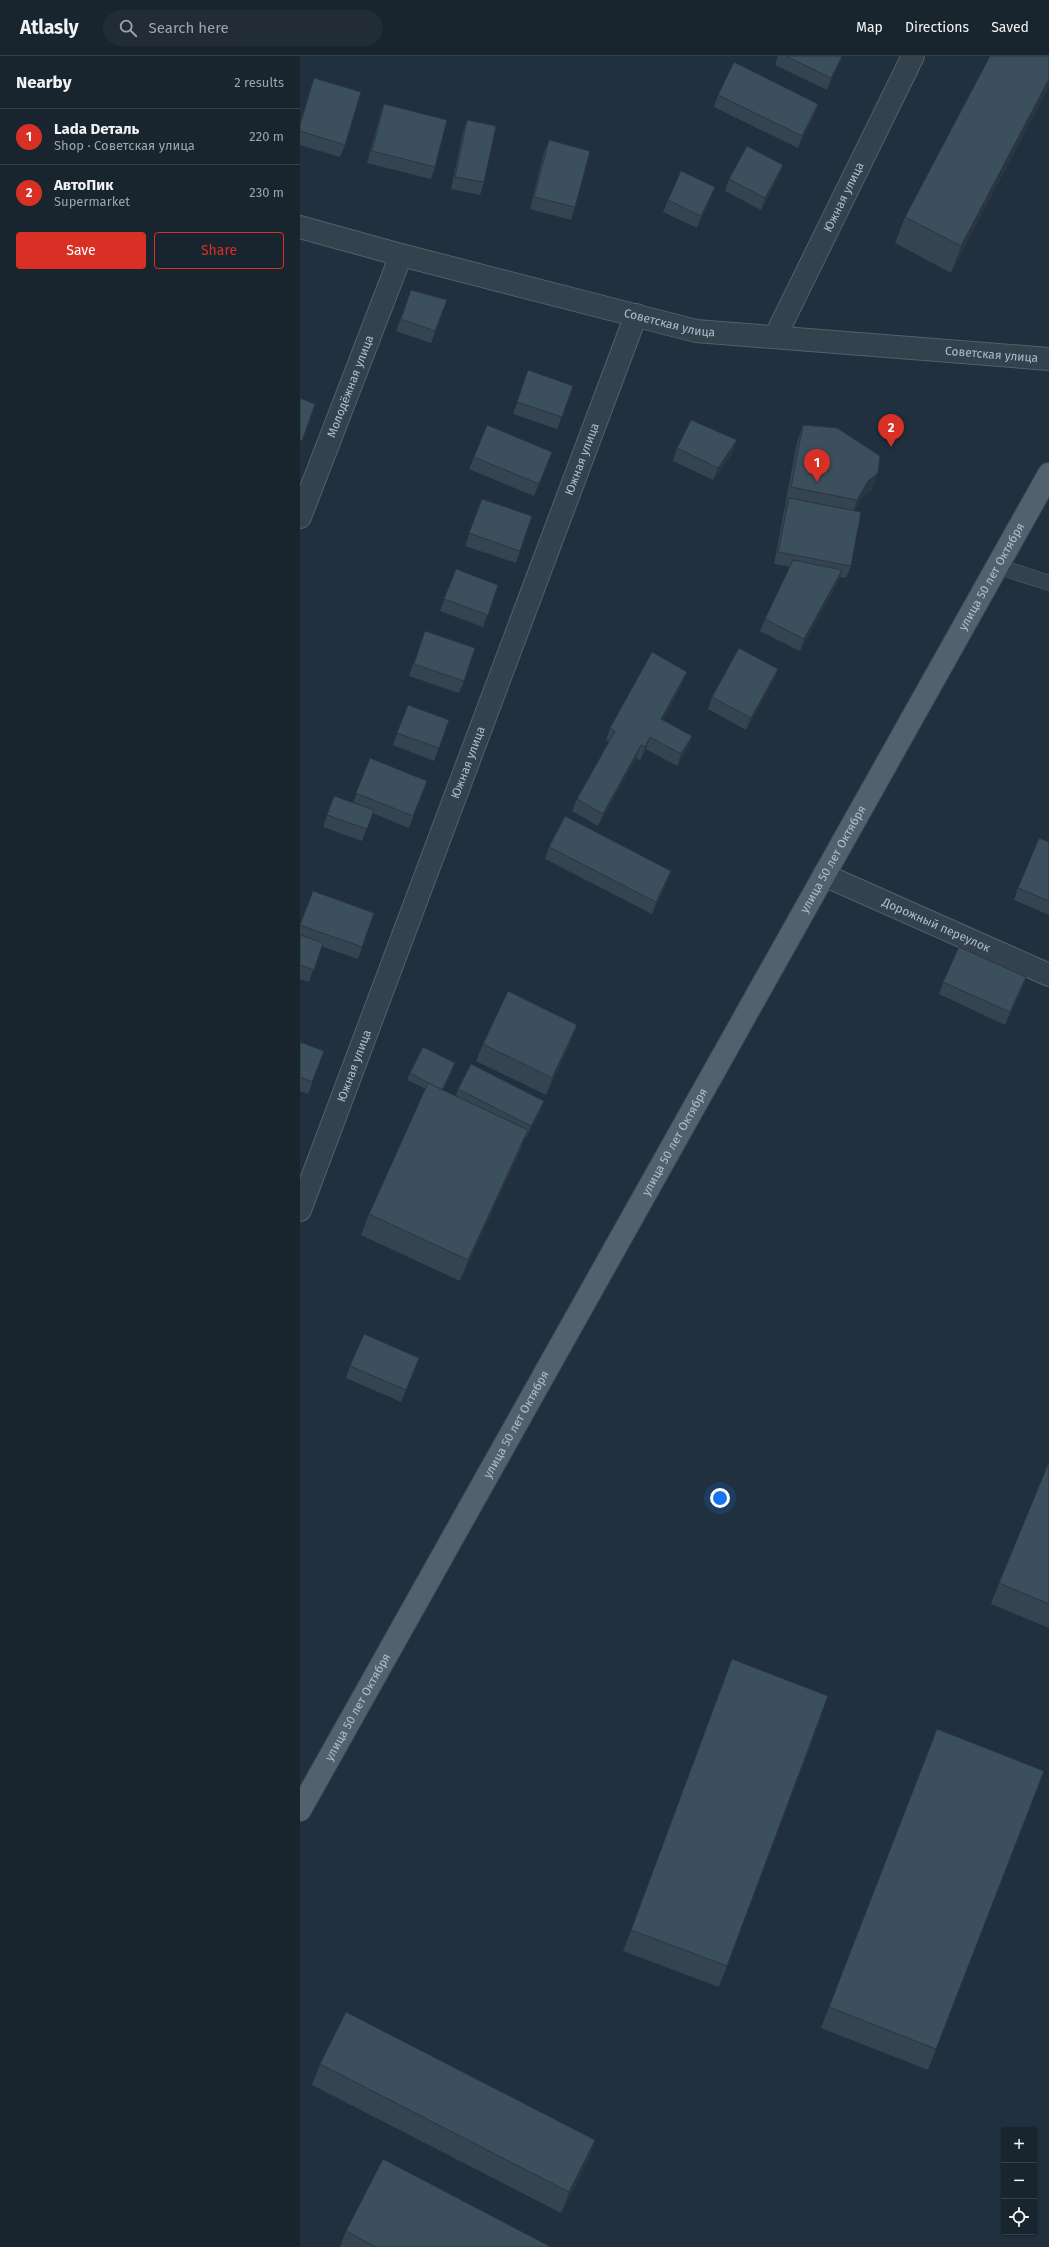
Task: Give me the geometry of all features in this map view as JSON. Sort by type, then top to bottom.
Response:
[{"type":"main road","name":"улица 50 лет Октября","points":[[300,1810],[1049,474]]},
{"type":"street","name":"Южная улица","points":[[776,337],[913,56]]},
{"type":"street","name":"Советская улица","points":[[300,227],[401,256],[696,331],[1049,359]]},
{"type":"street","name":"Молодёжная улица","points":[[300,517],[401,256]]},
{"type":"street","name":"Южная улица","points":[[300,1210],[636,315]]},
{"type":"street","name":"Дорожный переулок","points":[[824,875],[1049,975]]},
{"type":"lane","points":[[997,566],[1049,583]]},
{"type":"building","points":[[786,56],[842,56],[831,78]]},
{"type":"building","points":[[990,56],[1049,56],[1049,79],[961,246],[905,217]]},
{"type":"building","points":[[734,62],[818,104],[802,136],[718,95]]},
{"type":"building","points":[[314,78],[361,92],[345,145],[300,131],[300,125]]},
{"type":"building","points":[[384,104],[447,120],[435,167],[372,151]]},
{"type":"building","points":[[467,120],[496,126],[484,182],[455,177]]},
{"type":"building","points":[[549,140],[590,151],[575,207],[534,197]]},
{"type":"building","points":[[747,146],[783,165],[765,198],[729,179]]},
{"type":"building","points":[[681,171],[715,187],[701,216],[668,200]]},
{"type":"building","points":[[411,290],[447,300],[435,331],[401,319]]},
{"type":"building","points":[[528,370],[573,386],[562,417],[517,402]]},
{"type":"building","points":[[300,398],[315,404],[302,441],[300,440]]},
{"type":"building","points":[[691,420],[737,440],[718,468],[677,448]]},
{"type":"building","points":[[487,425],[552,452],[539,484],[474,457]]},
{"type":"building","points":[[803,425],[837,428],[880,456],[878,473],[868,481],[857,500],[791,487]]},
{"type":"building","points":[[789,498],[861,512],[851,566],[778,552]]},
{"type":"building","points":[[482,499],[532,516],[520,551],[469,533]]},
{"type":"building","points":[[793,560],[842,570],[804,639],[765,619]]},
{"type":"building","points":[[456,569],[498,585],[488,615],[444,599]]},
{"type":"building","points":[[425,631],[475,648],[464,681],[414,664]]},
{"type":"building","points":[[739,648],[778,669],[751,718],[712,697]]},
{"type":"building","points":[[652,652],[687,672],[661,719],[692,736],[681,754],[650,737],[645,747],[641,745],[603,814],[577,799],[615,731],[610,728]]},
{"type":"building","points":[[408,705],[449,720],[439,748],[397,733]]},
{"type":"building","points":[[370,758],[427,781],[413,816],[356,793]]},
{"type":"building","points":[[334,796],[374,810],[367,829],[327,815]]},
{"type":"building","points":[[565,816],[671,871],[656,902],[549,847]]},
{"type":"building","points":[[1039,838],[1049,842],[1049,901],[1018,888]]},
{"type":"building","points":[[313,891],[374,913],[362,947],[300,925]]},
{"type":"building","points":[[300,935],[323,943],[314,970],[300,965]]},
{"type":"building","points":[[959,947],[1026,977],[1010,1012],[943,982]]},
{"type":"building","points":[[508,991],[577,1025],[552,1078],[483,1044]]},
{"type":"building","points":[[300,1042],[324,1051],[312,1082],[300,1077]]},
{"type":"building","points":[[423,1047],[455,1063],[442,1090],[410,1073]]},
{"type":"building","points":[[471,1064],[544,1101],[531,1126],[458,1089]]},
{"type":"building","points":[[428,1083],[528,1130],[468,1260],[369,1214]]},
{"type":"building","points":[[364,1334],[419,1358],[406,1390],[350,1366]]},
{"type":"building","points":[[1049,1462],[1049,1604],[999,1583]]},
{"type":"building","points":[[732,1659],[828,1696],[727,1966],[631,1930]]},
{"type":"building","points":[[937,1729],[1044,1771],[936,2049],[829,2007]]},
{"type":"building","points":[[346,2012],[595,2140],[569,2192],[320,2064]]},
{"type":"building","points":[[383,2159],[551,2247],[376,2247],[346,2231]]},
{"type":"place","name":"АвтоПик","points":[[891,447]]},
{"type":"place","name":"Lada Dеталь","points":[[817,482]]}]
